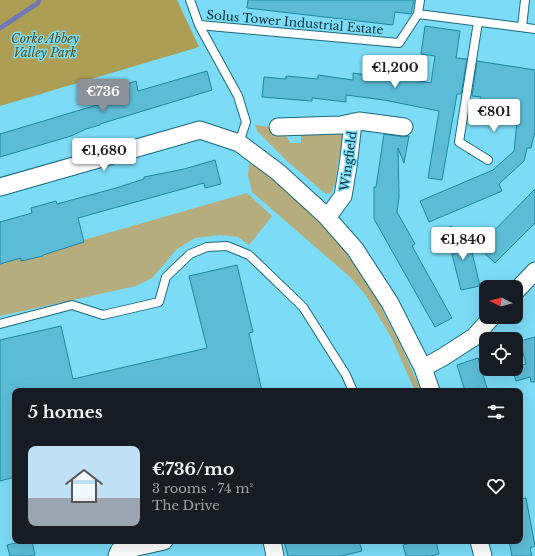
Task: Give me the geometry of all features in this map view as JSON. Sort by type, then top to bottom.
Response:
[{"type":"street","name":"Wingfield","points":[[288,132],[359,121],[404,126]]},
{"type":"street","name":"Wingfield","points":[[325,215],[332,211],[343,196],[353,123]]},
{"type":"street","points":[[0,187],[200,130],[238,142],[278,172],[325,215],[355,249],[390,303],[423,368],[430,388]]},
{"type":"street","points":[[523,284],[535,271]]},
{"type":"street","points":[[423,368],[474,337],[486,324]]},
{"type":"street","points":[[117,556],[119,551],[150,544]]},
{"type":"street","points":[[273,544],[275,556]]},
{"type":"street","points":[[480,544],[483,556]]},
{"type":"lane","points":[[190,0],[198,25]]},
{"type":"lane","points":[[420,0],[418,14],[535,29]]},
{"type":"lane","points":[[522,27],[525,0]]},
{"type":"lane","name":"Solus Tower Industrial Estate","points":[[198,25],[399,43],[418,14]]},
{"type":"lane","points":[[478,22],[458,142],[488,160]]},
{"type":"lane","name":"Solus Tower Industrial Estate","points":[[198,25],[238,96],[246,122],[238,142]]},
{"type":"lane","points":[[0,324],[72,305],[103,315],[158,302],[166,278],[190,254],[207,247],[227,246],[249,255],[304,307],[346,375],[352,388]]},
{"type":"shaded area","points":[[255,125],[271,127],[280,131],[290,143],[301,143],[301,135],[345,133],[346,147],[340,150],[335,183],[331,193],[326,194],[287,161],[257,131]]},
{"type":"shaded area","points":[[249,163],[266,174],[329,230],[343,248],[376,298],[403,350],[420,388],[414,388],[391,337],[365,294],[350,277],[252,192],[248,175]]},
{"type":"shaded area","points":[[247,193],[272,216],[249,245],[238,237],[220,235],[195,238],[177,249],[152,278],[136,286],[0,316],[0,264]]},
{"type":"green space","name":"Corke Abbey Valley Park","points":[[0,0],[177,0],[199,47],[0,106]]},
{"type":"building","points":[[248,0],[414,0],[411,14],[395,12],[393,25],[247,8]]},
{"type":"building","points":[[425,26],[460,31],[456,58],[467,59],[461,94],[457,94],[442,180],[428,178],[439,111],[384,100],[346,95],[346,102],[312,98],[312,101],[262,97],[264,77],[286,79],[286,76],[318,79],[318,75],[353,80],[353,73],[388,78],[389,75],[431,83],[435,56],[421,54]]},
{"type":"building","points":[[477,61],[535,70],[535,131],[531,148],[527,148],[524,161],[499,184],[502,191],[429,222],[420,201],[493,170],[514,151],[517,122],[479,117],[481,97],[472,96]]},
{"type":"building","points":[[207,71],[212,90],[100,124],[71,136],[0,157],[0,134],[127,96],[124,85],[136,81],[138,91]]},
{"type":"building","points":[[384,134],[403,137],[409,136],[404,163],[398,148],[399,198],[397,212],[415,244],[412,246],[452,318],[435,327],[374,219],[374,187],[376,187]]},
{"type":"building","points":[[215,160],[221,184],[205,188],[204,183],[78,218],[84,242],[43,256],[21,261],[21,258],[0,264],[0,222],[32,213],[31,208],[56,201],[57,204],[116,188],[144,179],[144,177],[184,169]]},
{"type":"building","points":[[535,189],[535,223],[495,263],[478,247]]},
{"type":"building","points":[[451,226],[471,248],[479,286],[461,290],[452,254],[460,252],[443,233]]},
{"type":"building","points":[[237,265],[253,332],[249,333],[261,388],[12,388],[12,478],[0,481],[0,340],[61,326],[73,379],[207,348],[189,276]]},
{"type":"building","points":[[535,337],[535,382],[531,382],[530,377],[516,381],[514,376],[523,376],[523,365],[526,364],[523,352],[523,340]]},
{"type":"building","points":[[478,358],[479,376],[483,376],[487,388],[464,388],[457,365]]},
{"type":"building","points":[[523,498],[526,498],[535,546],[530,548],[532,556],[512,556],[510,544],[523,544]]},
{"type":"building","points":[[33,544],[35,555],[10,556],[7,545]]},
{"type":"building","points":[[285,544],[360,544],[362,551],[341,556],[288,556]]},
{"type":"building","points":[[437,544],[439,554],[431,556],[406,556],[403,545]]},
{"type":"waterway","points":[[0,28],[38,3],[39,0]]}]
